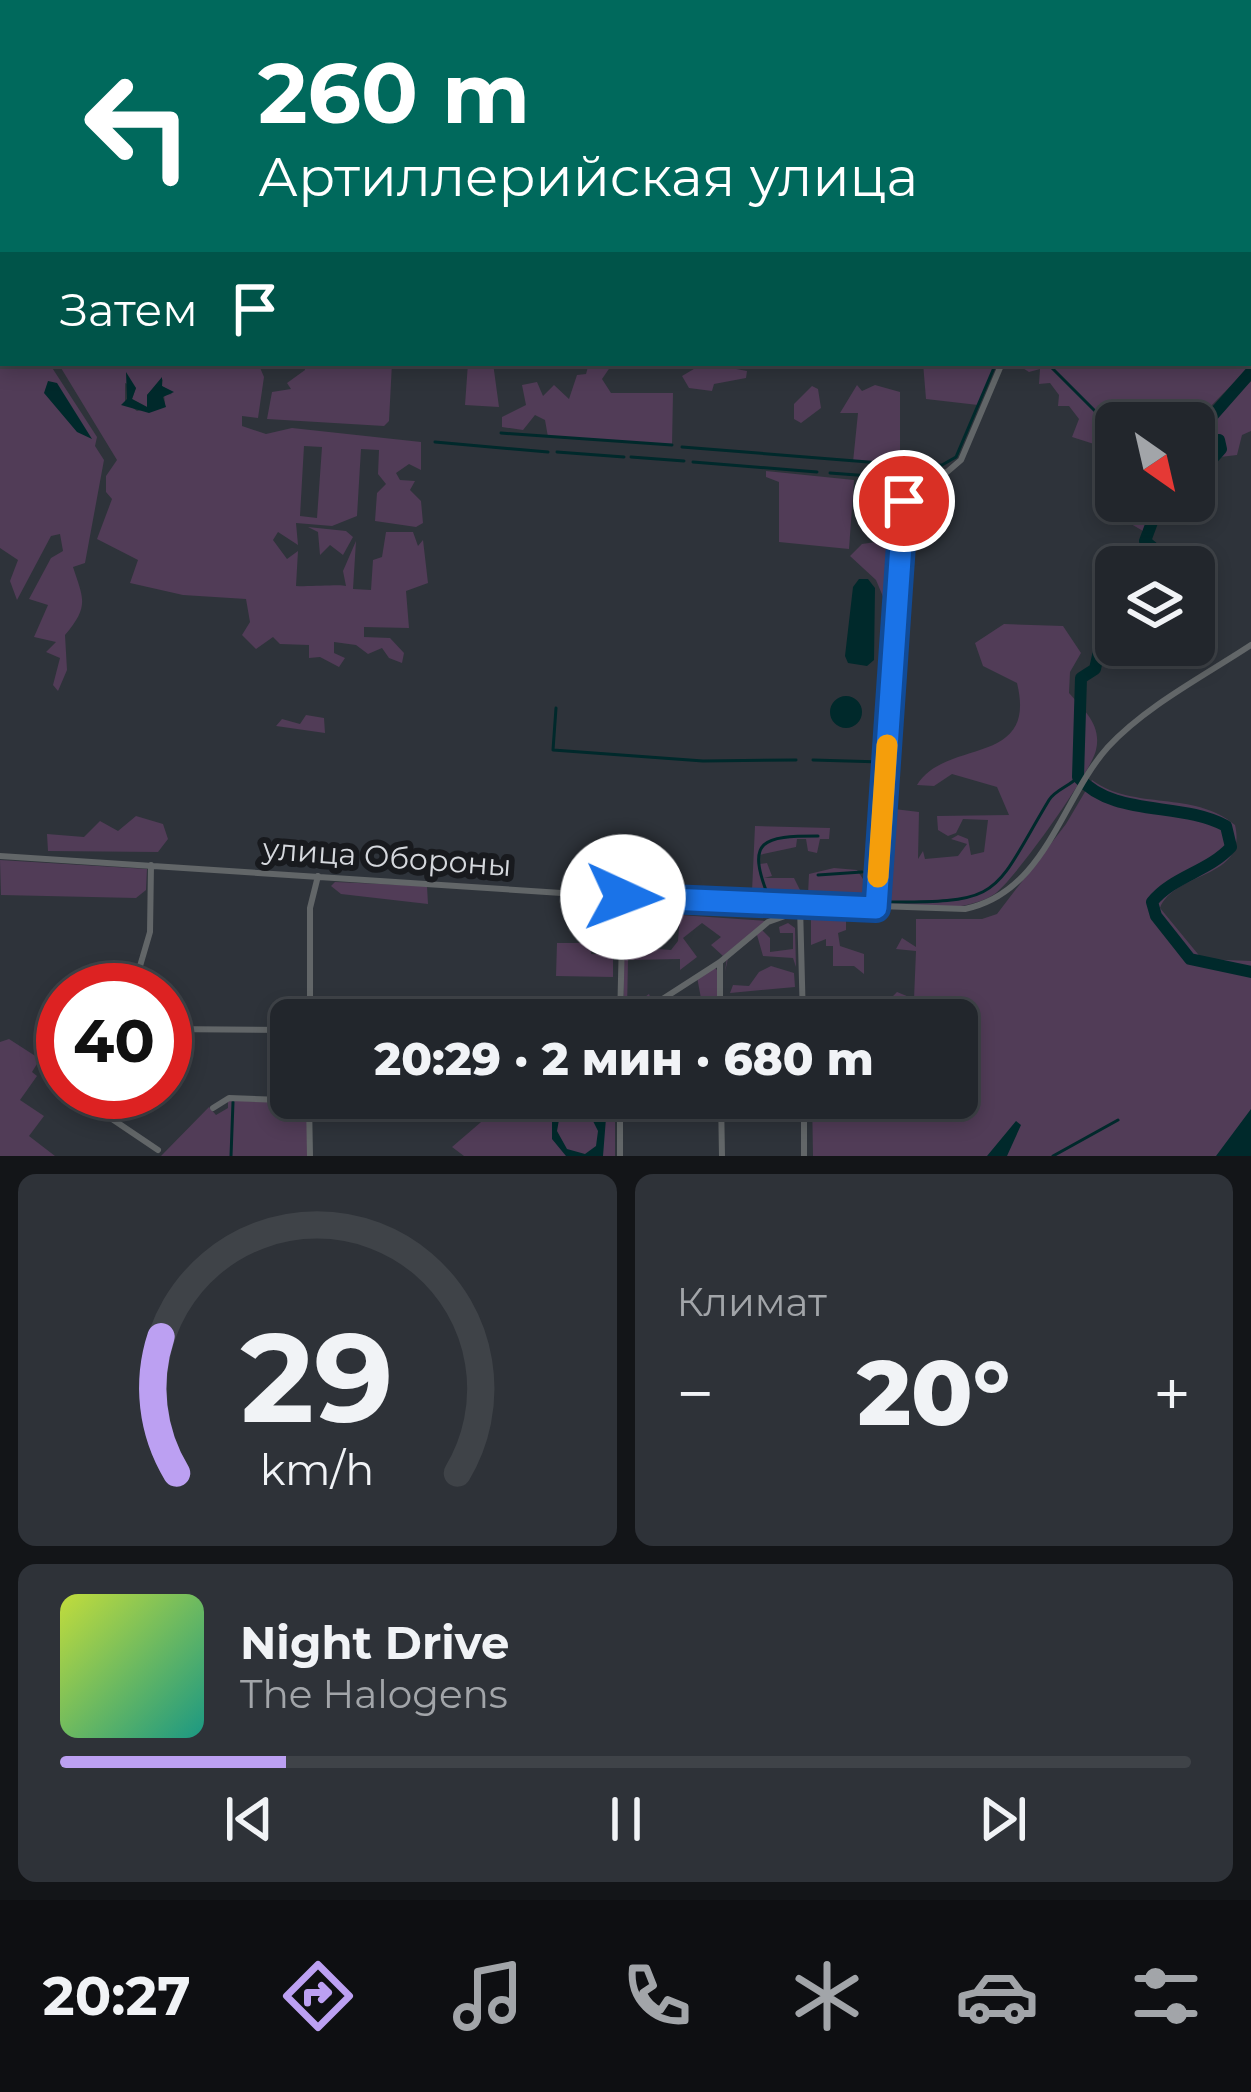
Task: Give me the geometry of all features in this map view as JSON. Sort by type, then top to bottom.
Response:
[{"type":"street","points":[[876,908],[908,475],[947,472],[962,460],[1001,366]]},
{"type":"street","name":"улица Обороны","points":[[0,856],[623,897],[965,909],[998,897],[1029,867],[1094,767],[1129,729],[1251,645]]},
{"type":"street","points":[[141,963],[150,932],[152,865]]},
{"type":"street","points":[[310,999],[310,908],[318,876]]},
{"type":"street","points":[[621,999],[623,897]]},
{"type":"street","points":[[663,999],[796,905]]},
{"type":"street","points":[[796,905],[801,999]]},
{"type":"street","points":[[720,962],[720,999]]},
{"type":"street","points":[[192,1029],[270,1030]]},
{"type":"street","points":[[213,1108],[229,1098],[270,1099]]},
{"type":"street","points":[[112,1119],[158,1150]]},
{"type":"street","points":[[309,1119],[310,1156]]},
{"type":"street","points":[[620,1119],[620,1156]]},
{"type":"street","points":[[721,1119],[722,1156]]},
{"type":"street","points":[[804,1119],[804,1156]]},
{"type":"shaded area","points":[[0,366],[51,366],[97,437],[95,446],[104,460],[85,563],[73,567],[82,602],[65,635],[67,670],[58,691],[53,685],[60,658],[46,652],[56,642],[34,637],[48,605],[29,599],[51,558],[63,551],[60,534],[51,536],[17,600],[10,581],[18,560],[0,548]]},
{"type":"shaded area","points":[[60,366],[259,366],[264,377],[258,418],[242,416],[242,426],[266,434],[292,428],[421,442],[421,470],[409,464],[396,473],[400,480],[415,481],[410,490],[421,501],[423,523],[416,527],[375,521],[377,493],[386,484],[378,474],[379,450],[361,449],[357,516],[332,526],[296,523],[298,545],[278,532],[273,540],[287,559],[298,551],[296,586],[346,586],[343,571],[356,541],[353,589],[371,590],[373,560],[382,557],[386,532],[413,532],[418,546],[423,540],[428,583],[406,591],[409,628],[364,627],[364,637],[390,638],[404,653],[402,663],[389,658],[382,648],[368,654],[356,645],[334,642],[334,653],[345,658],[339,667],[320,657],[309,658],[309,645],[280,644],[273,637],[256,649],[242,635],[250,622],[246,599],[183,595],[130,583],[138,560],[97,539],[112,499],[106,492],[106,476],[117,460]],"holes":[[[163,379],[162,386],[172,394],[164,395],[165,404],[137,411],[125,402],[125,383],[136,388],[132,399],[147,407],[147,395]],[[304,446],[322,447],[317,518],[300,516]]]},
{"type":"shaded area","points":[[304,366],[392,366],[389,421],[384,426],[267,419],[272,392],[291,389],[287,383]]},
{"type":"shaded area","points":[[468,366],[493,366],[499,407],[465,405]]},
{"type":"shaded area","points":[[588,366],[611,366],[602,379],[611,393],[673,393],[672,445],[548,437],[545,420],[535,415],[523,430],[502,427],[502,417],[526,405],[522,385],[537,382],[543,396],[554,385],[569,399],[577,375],[586,374]]},
{"type":"shaded area","points":[[699,366],[747,371],[746,378],[714,384],[712,391],[689,388],[682,376]]},
{"type":"shaded area","points":[[923,366],[996,366],[978,405],[926,399]]},
{"type":"shaded area","points":[[1020,366],[1250,366],[1215,402],[1095,402],[1095,444],[1072,437],[1079,419],[1069,406],[1058,406],[1059,395],[1050,383],[1039,384],[1040,369],[1029,372]]},
{"type":"shaded area","points":[[126,372],[136,388],[132,399],[147,407],[147,395],[162,377],[162,386],[174,392],[163,397],[166,407],[149,413],[121,405],[127,399]]},
{"type":"shaded area","points":[[48,381],[57,383],[92,439],[77,432],[44,393]]},
{"type":"shaded area","points":[[1251,381],[1251,431],[1242,435],[1237,455],[1220,457],[1223,437],[1215,434],[1215,422],[1234,394]]},
{"type":"shaded area","points":[[857,385],[862,391],[875,385],[900,392],[900,458],[893,464],[853,462],[858,413],[840,413]]},
{"type":"shaded area","points":[[812,386],[818,389],[821,408],[801,423],[794,419],[794,404]]},
{"type":"shaded area","points":[[766,471],[854,480],[849,549],[779,542],[779,482],[766,477]]},
{"type":"shaded area","points":[[873,475],[899,478],[897,497],[865,489]]},
{"type":"shaded area","points":[[308,527],[346,531],[353,537],[343,555],[330,545],[320,555],[318,532]]},
{"type":"shaded area","points":[[896,539],[892,599],[884,599],[876,580],[850,556],[862,544]]},
{"type":"shaded area","points":[[859,579],[868,579],[875,588],[874,660],[867,666],[848,663],[845,656],[853,587]]},
{"type":"shaded area","points":[[1004,624],[1063,626],[1081,653],[1070,672],[1069,693],[1094,725],[1097,741],[1091,762],[1033,850],[993,895],[968,905],[939,908],[882,903],[886,808],[919,812],[918,859],[923,851],[925,859],[958,856],[967,844],[951,839],[958,835],[968,839],[971,855],[984,852],[988,820],[963,819],[956,833],[948,836],[938,830],[937,816],[1009,815],[997,787],[952,774],[934,786],[917,785],[947,761],[1002,740],[1014,728],[1020,710],[1017,683],[983,666],[975,643]]},
{"type":"shaded area","points":[[846,696],[857,701],[862,712],[857,723],[846,728],[835,723],[830,712],[835,701]]},
{"type":"shaded area","points":[[306,715],[324,718],[325,733],[276,726],[282,719],[300,724]]},
{"type":"shaded area","points":[[1092,780],[1126,795],[1201,808],[1235,825],[1231,856],[1180,887],[1160,908],[1202,959],[1251,961],[1251,1156],[813,1156],[812,1119],[978,1119],[978,999],[914,999],[916,951],[896,949],[902,938],[916,947],[916,919],[982,919],[997,914],[1066,824]]},
{"type":"shaded area","points":[[136,816],[163,824],[168,839],[158,852],[48,851],[47,834],[84,837],[100,821],[118,831]]},
{"type":"shaded area","points":[[755,826],[830,828],[829,839],[820,839],[817,853],[808,851],[806,839],[797,839],[796,847],[759,855],[759,864],[767,863],[772,876],[764,878],[794,878],[802,894],[752,891]]},
{"type":"shaded area","points":[[0,860],[147,869],[146,890],[136,898],[1,895]]},
{"type":"shaded area","points":[[834,868],[857,870],[863,879],[864,872],[867,877],[873,872],[872,901],[866,903],[866,892],[864,898],[808,894],[809,874]]},
{"type":"shaded area","points":[[335,882],[427,886],[428,904],[341,894],[331,886]]},
{"type":"shaded area","points":[[630,901],[770,908],[778,915],[624,908]]},
{"type":"shaded area","points":[[680,915],[767,921],[723,956],[711,945],[721,937],[702,923],[683,938],[697,957],[680,970],[680,959],[628,960],[624,999],[623,939],[641,940],[644,948],[671,950],[678,941]]},
{"type":"shaded area","points":[[811,919],[846,919],[846,930],[838,933],[840,946],[864,954],[864,974],[854,966],[833,966],[833,946],[826,946],[826,939],[811,945]]},
{"type":"shaded area","points":[[770,923],[762,930],[770,938],[770,952],[793,949],[793,933],[780,933],[779,927],[788,923],[795,928],[796,967],[793,958],[763,956],[757,935],[728,958],[725,972],[727,957]]},
{"type":"shaded area","points":[[557,943],[591,943],[591,954],[613,955],[613,977],[556,976]]},
{"type":"shaded area","points":[[771,966],[794,973],[795,987],[730,993],[733,985],[749,986],[759,972]]},
{"type":"shaded area","points":[[715,968],[719,972],[718,999],[701,999],[697,977]]},
{"type":"shaded area","points":[[9,1039],[36,1056],[32,1072],[36,1077],[20,1100],[36,1111],[36,1119],[42,1119],[29,1136],[55,1156],[0,1156],[0,1042]]},
{"type":"shaded area","points":[[228,1100],[270,1102],[270,1119],[307,1119],[308,1156],[161,1156],[209,1107],[216,1115],[228,1108]]},
{"type":"shaded area","points":[[1251,1109],[1251,1156],[1216,1156]]},
{"type":"shaded area","points":[[485,1119],[615,1119],[615,1156],[464,1156],[452,1147]]},
{"type":"shaded area","points":[[552,1119],[559,1119],[557,1131],[567,1149],[585,1154],[596,1146],[598,1131],[592,1119],[606,1119],[603,1156],[566,1156],[552,1139]]},
{"type":"shaded area","points":[[1016,1121],[1021,1125],[1007,1156],[987,1156]]},
{"type":"waterway","points":[[911,465],[942,465],[956,457],[995,366]]},
{"type":"waterway","points":[[1050,366],[1095,411]]},
{"type":"waterway","points":[[1215,413],[1251,372]]},
{"type":"waterway","points":[[501,433],[672,445]]},
{"type":"waterway","points":[[1215,441],[1219,440],[1221,449],[1215,456]]},
{"type":"waterway","points":[[435,442],[548,452]]},
{"type":"waterway","points":[[682,447],[893,464]]},
{"type":"waterway","points":[[557,452],[624,457]]},
{"type":"waterway","points":[[631,457],[684,461]]},
{"type":"waterway","points":[[693,462],[817,472]]},
{"type":"waterway","points":[[830,473],[897,478]]},
{"type":"waterway","points":[[813,760],[882,762],[902,475]]},
{"type":"waterway","points":[[1151,546],[1145,541],[1152,522]]},
{"type":"waterway","points":[[1096,666],[1081,678],[1078,777],[1110,798],[1226,826],[1231,847],[1152,902],[1156,916],[1190,959],[1251,972]]},
{"type":"waterway","points":[[556,708],[553,750],[703,761],[796,760]]},
{"type":"waterway","points":[[886,902],[954,900],[991,887],[1052,797],[1078,777]]},
{"type":"waterway","points":[[769,898],[759,863],[764,845],[784,837],[818,836]]},
{"type":"waterway","points":[[818,875],[862,872]]},
{"type":"waterway","points":[[231,1156],[233,1102]]},
{"type":"waterway","points":[[1053,1156],[1118,1120]]},
{"type":"slow traffic","points":[[878,877],[887,745]]},
{"type":"route","points":[[623,897],[876,908],[904,501]]}]
